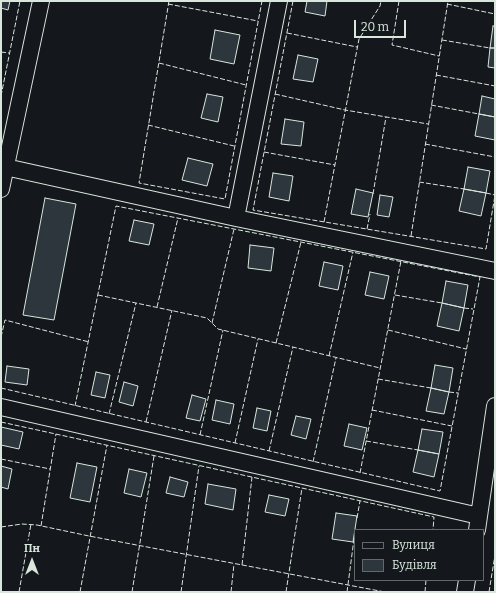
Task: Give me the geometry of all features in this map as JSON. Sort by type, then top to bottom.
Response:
[{"type":"street","points":[[1,189],[3,167],[40,1]]},
{"type":"street","points":[[236,218],[279,1]]},
{"type":"street","points":[[3,167],[236,218],[495,270]]},
{"type":"street","points":[[1,407],[478,523],[495,406]]},
{"type":"street","points":[[465,592],[467,581]]},
{"type":"building","points":[[1,1],[10,1],[8,10],[1,8]]},
{"type":"building","points":[[307,1],[327,1],[325,16],[305,12]]},
{"type":"building","points":[[493,26],[495,26],[495,48],[490,48]]},
{"type":"building","points":[[215,30],[240,35],[234,64],[210,59]]},
{"type":"building","points":[[490,48],[495,48],[495,68],[488,67]]},
{"type":"building","points":[[298,55],[318,59],[313,82],[293,79]]},
{"type":"building","points":[[207,94],[223,97],[218,122],[201,118]]},
{"type":"building","points":[[482,96],[495,99],[495,117],[479,114]]},
{"type":"building","points":[[479,114],[495,117],[495,140],[475,136]]},
{"type":"building","points":[[285,119],[304,122],[301,146],[281,144]]},
{"type":"building","points":[[188,158],[213,164],[207,186],[182,180]]},
{"type":"building","points":[[468,167],[490,171],[486,193],[464,189]]},
{"type":"building","points":[[273,173],[293,176],[289,201],[269,197]]},
{"type":"building","points":[[356,189],[373,193],[368,217],[351,214]]},
{"type":"building","points":[[464,189],[486,193],[481,216],[459,211]]},
{"type":"building","points":[[380,195],[393,197],[389,217],[377,215]]},
{"type":"building","points":[[45,198],[76,204],[54,320],[23,315]]},
{"type":"building","points":[[134,220],[154,224],[149,245],[129,241]]},
{"type":"building","points":[[250,245],[274,248],[271,271],[248,268]]},
{"type":"building","points":[[324,262],[343,266],[338,290],[319,286]]},
{"type":"building","points":[[370,272],[389,276],[384,299],[365,295]]},
{"type":"building","points":[[446,281],[468,285],[464,308],[442,303]]},
{"type":"building","points":[[442,303],[464,308],[459,331],[437,326]]},
{"type":"building","points":[[435,365],[453,368],[449,392],[431,388]]},
{"type":"building","points":[[7,366],[29,369],[27,385],[5,382]]},
{"type":"building","points":[[96,372],[110,375],[105,398],[91,395]]},
{"type":"building","points":[[124,382],[138,386],[133,406],[119,402]]},
{"type":"building","points":[[431,388],[449,392],[444,414],[426,411]]},
{"type":"building","points":[[192,395],[206,399],[200,421],[186,418]]},
{"type":"building","points":[[216,400],[234,404],[230,424],[212,420]]},
{"type":"building","points":[[257,408],[271,411],[267,431],[253,428]]},
{"type":"building","points":[[296,416],[311,419],[306,439],[291,435]]},
{"type":"building","points":[[349,424],[367,428],[362,450],[344,446]]},
{"type":"building","points":[[1,427],[23,432],[19,449],[1,445]]},
{"type":"building","points":[[422,429],[443,432],[439,454],[418,450]]},
{"type":"building","points":[[418,450],[439,454],[434,477],[413,472]]},
{"type":"building","points":[[77,463],[97,467],[90,502],[70,498]]},
{"type":"building","points":[[1,466],[12,469],[8,489],[1,487]]},
{"type":"building","points":[[129,469],[147,473],[141,497],[124,493]]},
{"type":"building","points":[[170,477],[188,482],[184,497],[166,493]]},
{"type":"building","points":[[208,484],[236,489],[233,510],[205,504]]},
{"type":"building","points":[[269,495],[289,499],[285,516],[265,512]]},
{"type":"building","points":[[336,513],[357,516],[353,542],[332,539]]},
{"type":"fence","points":[[1,96],[20,1]]},
{"type":"fence","points":[[169,1],[139,183],[225,199],[262,1]]},
{"type":"fence","points":[[293,1],[253,210],[486,249],[495,195]]},
{"type":"fence","points":[[324,222],[359,39],[380,6],[381,1]]},
{"type":"fence","points":[[399,1],[392,45],[439,56]]},
{"type":"fence","points":[[411,236],[448,1]]},
{"type":"fence","points":[[168,4],[258,21]]},
{"type":"fence","points":[[447,4],[495,14]]},
{"type":"fence","points":[[287,33],[357,47]]},
{"type":"fence","points":[[442,40],[490,48]]},
{"type":"fence","points":[[1,52],[9,53]]},
{"type":"fence","points":[[159,63],[246,85]]},
{"type":"fence","points":[[436,75],[495,86]]},
{"type":"fence","points":[[275,94],[345,110],[428,124]]},
{"type":"fence","points":[[431,105],[479,114]]},
{"type":"fence","points":[[373,194],[386,117]]},
{"type":"fence","points":[[148,125],[234,146]]},
{"type":"fence","points":[[425,144],[495,157]]},
{"type":"fence","points":[[264,152],[335,165]]},
{"type":"fence","points":[[419,182],[464,189]]},
{"type":"fence","points":[[486,193],[495,195]]},
{"type":"fence","points":[[1,388],[440,491],[480,277],[116,206],[75,406]]},
{"type":"fence","points":[[367,229],[370,214]]},
{"type":"fence","points":[[157,307],[178,218]]},
{"type":"fence","points":[[212,323],[234,229]]},
{"type":"fence","points":[[276,343],[301,242]]},
{"type":"fence","points":[[329,356],[353,252]]},
{"type":"fence","points":[[360,473],[401,261]]},
{"type":"fence","points":[[98,295],[207,318],[218,329],[380,368]]},
{"type":"fence","points":[[395,295],[442,303]]},
{"type":"fence","points":[[109,414],[136,303]]},
{"type":"fence","points":[[464,308],[473,309]]},
{"type":"fence","points":[[146,422],[172,310]]},
{"type":"fence","points":[[1,337],[5,320],[89,342]]},
{"type":"fence","points":[[200,435],[223,330]]},
{"type":"fence","points":[[388,330],[466,349]]},
{"type":"fence","points":[[235,443],[258,339]]},
{"type":"fence","points":[[269,451],[293,347]]},
{"type":"fence","points":[[313,462],[336,358]]},
{"type":"fence","points":[[378,379],[431,388]]},
{"type":"fence","points":[[449,392],[458,393]]},
{"type":"fence","points":[[372,410],[452,426]]},
{"type":"fence","points":[[1,422],[434,517],[433,529]]},
{"type":"fence","points":[[41,526],[56,434]]},
{"type":"fence","points":[[366,441],[418,450]]},
{"type":"fence","points":[[80,592],[107,445]]},
{"type":"fence","points":[[132,592],[154,456]]},
{"type":"fence","points":[[1,459],[50,469]]},
{"type":"fence","points":[[181,592],[199,466]]},
{"type":"fence","points":[[242,565],[252,477]]},
{"type":"fence","points":[[286,592],[302,488]]},
{"type":"fence","points":[[357,518],[360,501]]},
{"type":"fence","points":[[1,527],[22,524],[37,525],[385,592]]},
{"type":"fence","points":[[19,592],[31,524]]},
{"type":"fence","points":[[347,592],[354,539]]},
{"type":"fence","points":[[489,592],[495,555]]},
{"type":"fence","points":[[231,592],[234,564]]},
{"type":"fence","points":[[425,592],[426,581]]}]
